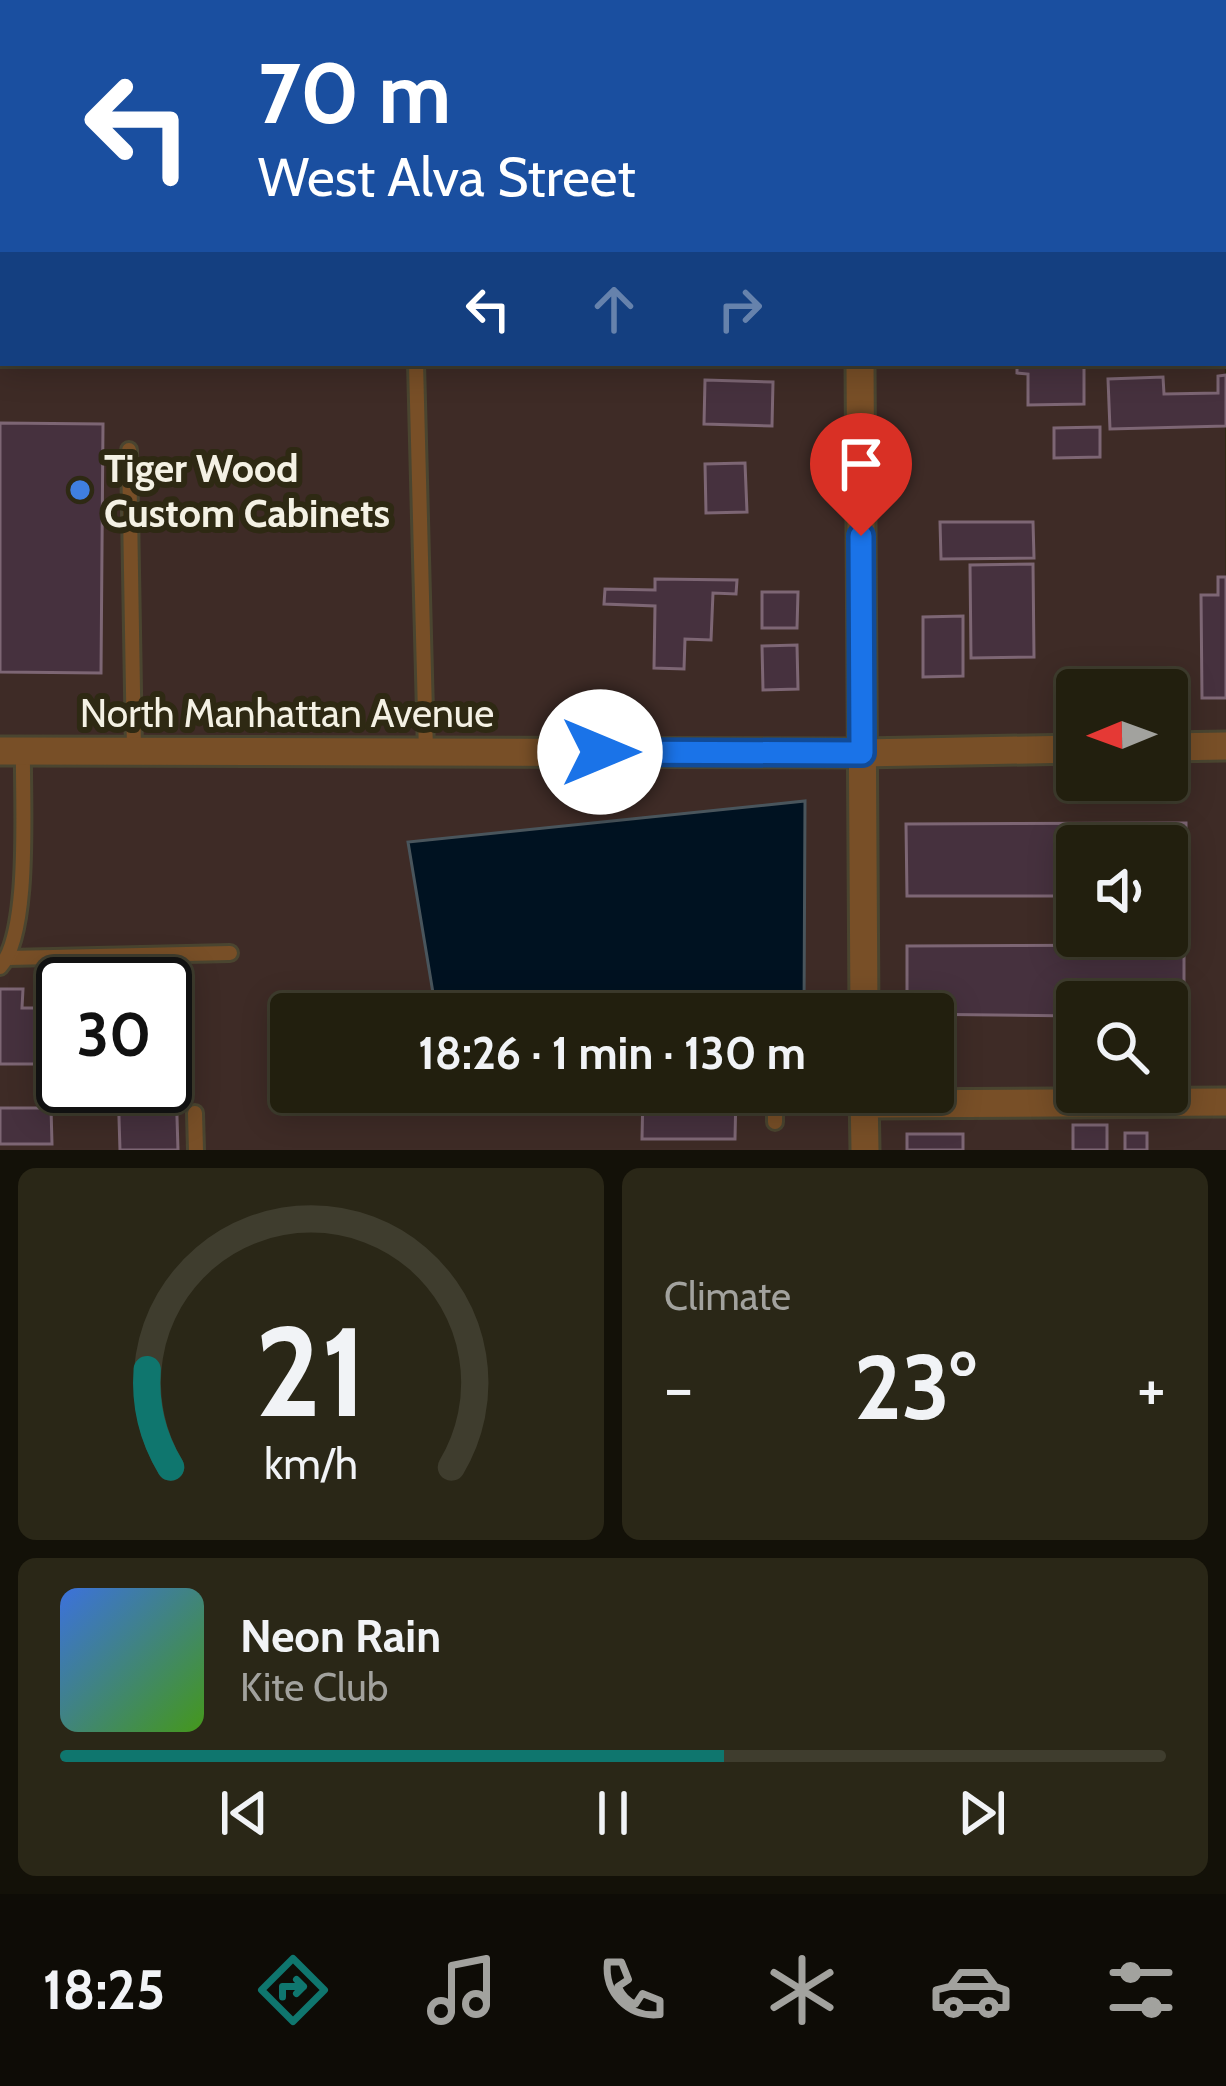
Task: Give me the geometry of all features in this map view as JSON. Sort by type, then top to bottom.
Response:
[{"type":"street","points":[[860,366],[864,993]]},
{"type":"street","points":[[1188,747],[1226,746]]},
{"type":"street","name":"North Manhattan Avenue","points":[[11,751],[1056,749]]},
{"type":"street","points":[[954,1099],[1226,1102]]},
{"type":"street","points":[[864,1113],[865,1150]]},
{"type":"lane","points":[[416,366],[426,752]]},
{"type":"lane","points":[[129,450],[134,751]]},
{"type":"lane","points":[[11,751],[20,915],[4,963],[230,953]]},
{"type":"lane","points":[[195,1113],[196,1150]]},
{"type":"lane","points":[[775,1113],[775,1122]]},
{"type":"shaded area","points":[[0,366],[846,366],[848,740],[0,739]]},
{"type":"shaded area","points":[[874,366],[1225,366],[1226,734],[1188,735],[1188,669],[1056,669],[1056,737],[875,740]]},
{"type":"shaded area","points":[[1226,759],[1226,1089],[1188,1090],[1188,981],[1056,981],[1056,1090],[954,1091],[954,993],[878,993],[876,765],[1056,761],[1056,801],[1188,801],[1188,760]]},
{"type":"shaded area","points":[[0,764],[848,765],[850,993],[804,993],[804,801],[409,842],[433,993],[270,993],[270,1113],[850,1113],[850,1150],[0,1150]]},
{"type":"shaded area","points":[[1226,1114],[1226,1150],[879,1150],[878,1116]]},
{"type":"water","points":[[805,801],[804,993],[433,993],[408,842]]},
{"type":"building","points":[[1017,366],[1084,366],[1084,404],[1028,405],[1028,374],[1017,373]]},
{"type":"building","points":[[1226,375],[1226,426],[1110,429],[1108,379],[1163,377],[1164,394],[1218,393],[1218,376]]},
{"type":"building","points":[[705,380],[773,382],[772,426],[704,424]]},
{"type":"building","points":[[0,423],[103,424],[101,673],[0,672]]},
{"type":"building","points":[[1100,427],[1100,457],[1054,458],[1054,428]]},
{"type":"building","points":[[745,463],[747,512],[706,513],[705,464]]},
{"type":"building","points":[[940,522],[1033,522],[1034,558],[941,559]]},
{"type":"building","points":[[1033,564],[1034,657],[971,658],[970,565]]},
{"type":"building","points":[[1218,577],[1226,577],[1226,698],[1202,698],[1201,595],[1218,595]]},
{"type":"building","points":[[655,579],[737,580],[736,594],[713,593],[711,640],[685,639],[684,669],[654,668],[655,606],[604,604],[605,589],[655,590]]},
{"type":"building","points":[[762,592],[798,592],[797,628],[762,628]]},
{"type":"building","points":[[963,616],[963,676],[923,677],[923,617]]},
{"type":"building","points":[[797,645],[798,689],[763,690],[762,646]]},
{"type":"building","points":[[906,824],[1186,825],[1056,825],[1056,896],[907,896]]},
{"type":"building","points":[[1056,945],[1056,957],[1184,957],[1184,981],[1056,981],[1056,1016],[954,1015],[954,993],[907,993],[907,946]]},
{"type":"building","points":[[0,989],[23,989],[22,1008],[36,1008],[36,1064],[0,1064]]},
{"type":"building","points":[[0,1108],[51,1113],[52,1144],[0,1144]]},
{"type":"building","points":[[119,1113],[177,1113],[178,1150],[120,1150]]},
{"type":"building","points":[[643,1113],[736,1113],[735,1139],[642,1139]]},
{"type":"building","points":[[1073,1125],[1107,1125],[1107,1150],[1073,1150]]},
{"type":"building","points":[[1125,1133],[1147,1133],[1147,1150],[1125,1150]]},
{"type":"building","points":[[907,1134],[963,1134],[963,1150],[907,1150]]},
{"type":"place","name":"Tiger Wood Custom Cabinets","points":[[80,490]]},
{"type":"route","points":[[600,752],[862,753],[861,536]]}]
